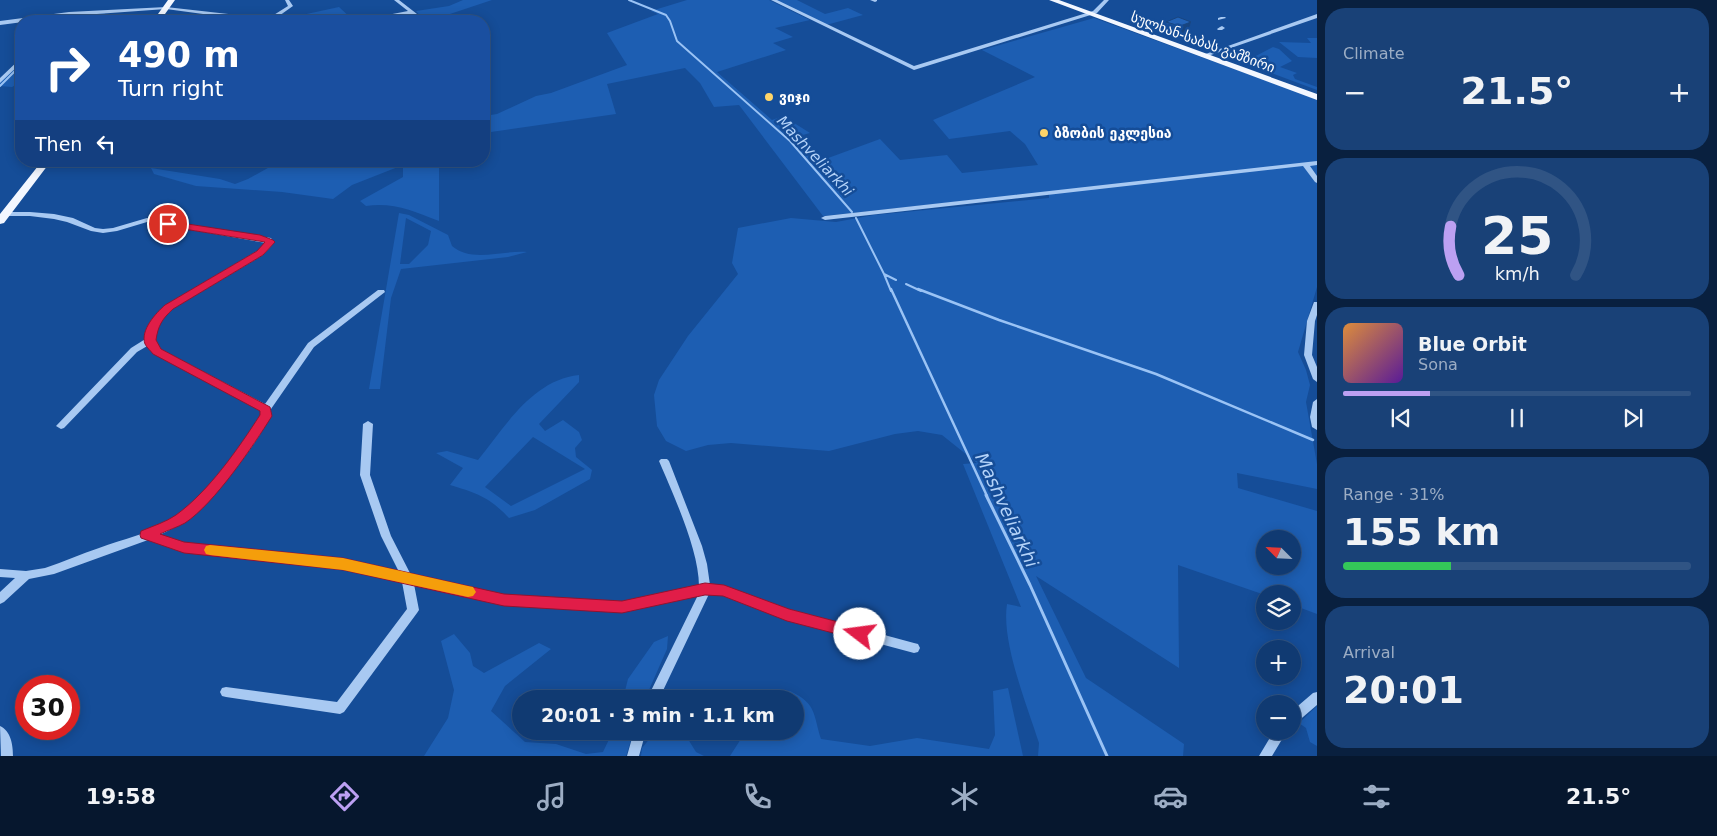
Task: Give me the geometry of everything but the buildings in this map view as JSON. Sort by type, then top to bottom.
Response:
[{"type":"main road","points":[[161,15],[172,0]]},
{"type":"main road","name":"სულხან-საბას გამზირი","points":[[1052,0],[1092,13],[1317,97]]},
{"type":"main road","name":"სულხან-საბას გამზირი","points":[[1062,0],[1092,13]]},
{"type":"main road","name":"სულხან-საბას გამზირი","points":[[1206,55],[1317,93]]},
{"type":"main road","points":[[3,214],[42,167]]},
{"type":"street","points":[[277,15],[291,6],[287,0]]},
{"type":"street","points":[[396,0],[416,15]]},
{"type":"street","points":[[773,0],[914,68],[1092,13],[1106,0]]},
{"type":"street","points":[[59,15],[166,8],[233,15]]},
{"type":"street","points":[[394,15],[412,12]]},
{"type":"street","points":[[1206,55],[1317,16]]},
{"type":"street","points":[[0,23],[15,21]]},
{"type":"street","points":[[1215,45],[1224,48]]},
{"type":"street","points":[[0,81],[15,66]]},
{"type":"street","points":[[825,218],[1317,163]]},
{"type":"street","points":[[1304,164],[1317,181]]},
{"type":"street","points":[[3,214],[47,215],[72,221],[91,230],[104,232],[134,222],[147,220],[268,240],[270,242],[267,247],[260,253],[169,307],[158,317],[152,327],[150,340],[157,351],[266,410]]},
{"type":"street","points":[[0,573],[26,575],[49,572],[146,535],[180,519],[208,494],[258,430],[266,416],[266,410],[311,345],[381,292]]},
{"type":"street","points":[[1317,304],[1311,320],[1308,355],[1317,379]]},
{"type":"street","points":[[61,426],[134,350],[150,340]]},
{"type":"street","points":[[1317,402],[1315,417],[1317,427]]},
{"type":"street","points":[[226,692],[340,708],[414,610],[408,578],[386,536],[365,474],[368,424]]},
{"type":"street","points":[[657,690],[700,604],[705,589],[702,568],[681,501],[664,461]]},
{"type":"street","points":[[146,535],[184,547],[343,564],[504,600],[622,607],[705,589],[724,591],[787,614],[914,648]]},
{"type":"street","points":[[0,599],[26,575]]},
{"type":"street","points":[[1301,711],[1317,697]]},
{"type":"street","points":[[0,732],[7,744],[7,756]]},
{"type":"street","points":[[633,756],[637,740]]},
{"type":"street","points":[[1265,756],[1275,740]]},
{"type":"shaded area","points":[[463,0],[492,0],[447,15],[419,15],[416,11],[449,6]]},
{"type":"shaded area","points":[[687,0],[769,0],[810,20],[775,28],[793,37],[773,43],[786,50],[717,72],[772,120],[783,116],[810,133],[799,136],[814,159],[820,161],[880,139],[900,160],[947,155],[962,173],[1038,165],[1025,144],[1010,131],[949,139],[933,120],[1035,77],[982,50],[1094,18],[1317,99],[1317,287],[1298,352],[1310,385],[1306,402],[1317,464],[1317,489],[1237,473],[1238,488],[1317,511],[1317,614],[1301,608],[1301,585],[1256,585],[1256,592],[1178,565],[1179,668],[1036,576],[1086,678],[1184,744],[1183,756],[1038,756],[1039,743],[1016,674],[1011,655],[1006,619],[1007,604],[1021,607],[963,464],[977,463],[942,435],[918,431],[895,434],[829,451],[731,443],[708,445],[686,451],[666,441],[657,426],[654,395],[659,380],[688,336],[738,274],[732,263],[738,228],[791,218],[836,222],[874,215],[1049,198],[1049,192],[823,216],[739,105],[714,107],[700,83],[685,68],[607,84],[616,114],[490,132],[490,115],[497,114],[536,96],[551,93],[627,65],[607,33],[658,14],[651,11]]},
{"type":"shaded area","points":[[775,0],[797,0],[825,14],[848,8],[863,15],[826,25]]},
{"type":"shaded area","points":[[339,7],[348,15],[302,15]]},
{"type":"shaded area","points":[[105,13],[104,15],[69,15]]},
{"type":"shaded area","points":[[1307,38],[1317,38],[1317,58],[1298,57],[1279,42],[1311,43]]},
{"type":"shaded area","points":[[1273,47],[1279,49],[1292,61],[1280,67],[1297,73],[1293,75],[1295,79],[1317,87],[1317,90],[1253,66],[1259,63],[1250,59]]},
{"type":"shaded area","points":[[15,67],[15,85],[12,87],[0,86],[0,82]]},
{"type":"shaded area","points":[[270,167],[398,167],[352,185],[333,199],[282,192],[196,186],[154,174],[151,168],[220,179],[235,184]]},
{"type":"shaded area","points":[[403,167],[439,167],[439,221],[403,208],[385,205],[366,206],[360,201],[403,177]]},
{"type":"shaded area","points":[[399,213],[409,215],[448,235],[452,246],[468,254],[488,255],[527,252],[508,257],[401,269],[391,298],[380,389],[369,389]],"holes":[[[406,218],[431,231],[428,245],[409,264],[400,264]]]},
{"type":"shaded area","points":[[579,375],[579,382],[539,424],[545,431],[563,420],[579,432],[582,440],[575,448],[576,457],[592,470],[590,479],[535,510],[509,518],[495,505],[482,497],[450,485],[463,468],[436,453],[447,451],[478,460],[521,407],[547,386],[562,379]],"holes":[[[533,437],[585,469],[511,506],[485,487]]]},
{"type":"shaded area","points":[[454,634],[470,653],[473,666],[484,673],[539,643],[551,649],[505,686],[491,711],[512,730],[512,740],[556,744],[586,754],[603,752],[609,740],[631,740],[626,756],[424,756],[448,718],[454,690],[441,641]]},
{"type":"shaded area","points":[[668,636],[667,649],[649,690],[625,690],[628,679],[654,642]]},
{"type":"shaded area","points":[[1008,688],[1023,756],[730,756],[740,740],[804,740],[804,699],[813,710],[821,739],[870,746],[917,738],[989,749],[995,735],[993,691]]},
{"type":"shaded area","points":[[1317,706],[1317,746],[1310,742],[1306,728],[1301,724],[1301,721]]},
{"type":"shaded area","points":[[649,740],[689,740],[696,752],[704,756],[641,756],[642,748]]},
{"type":"waterway","name":"Mashveliarkhi","points":[[629,0],[666,15],[677,41],[790,141],[852,212]]},
{"type":"waterway","points":[[0,86],[15,71]]},
{"type":"waterway","name":"Mashveliarkhi","points":[[856,218],[884,274]]},
{"type":"waterway","name":"Mashveliarkhi","points":[[884,274],[896,280]]},
{"type":"waterway","name":"Mashveliarkhi","points":[[884,274],[891,291]]},
{"type":"waterway","points":[[906,284],[921,291]]},
{"type":"waterway","name":"Mashveliarkhi","points":[[891,289],[987,496]]},
{"type":"waterway","points":[[918,289],[999,320],[1156,374],[1313,440]]},
{"type":"waterway","name":"Mashveliarkhi","points":[[986,495],[1030,585],[1107,756]]},
{"type":"slow traffic","points":[[210,550],[343,564],[468,592]]},
{"type":"place","name":"ვიჯი","points":[[769,97]]},
{"type":"place","name":"ბზობის ეკლესია","points":[[1044,133]]},
{"type":"route","points":[[168,224],[260,238],[270,242],[260,253],[169,307],[158,317],[152,327],[150,340],[157,351],[266,410],[266,416],[258,430],[208,494],[180,519],[156,532],[146,535],[184,547],[343,564],[504,600],[622,607],[705,589],[724,591],[787,614],[860,634]]}]
